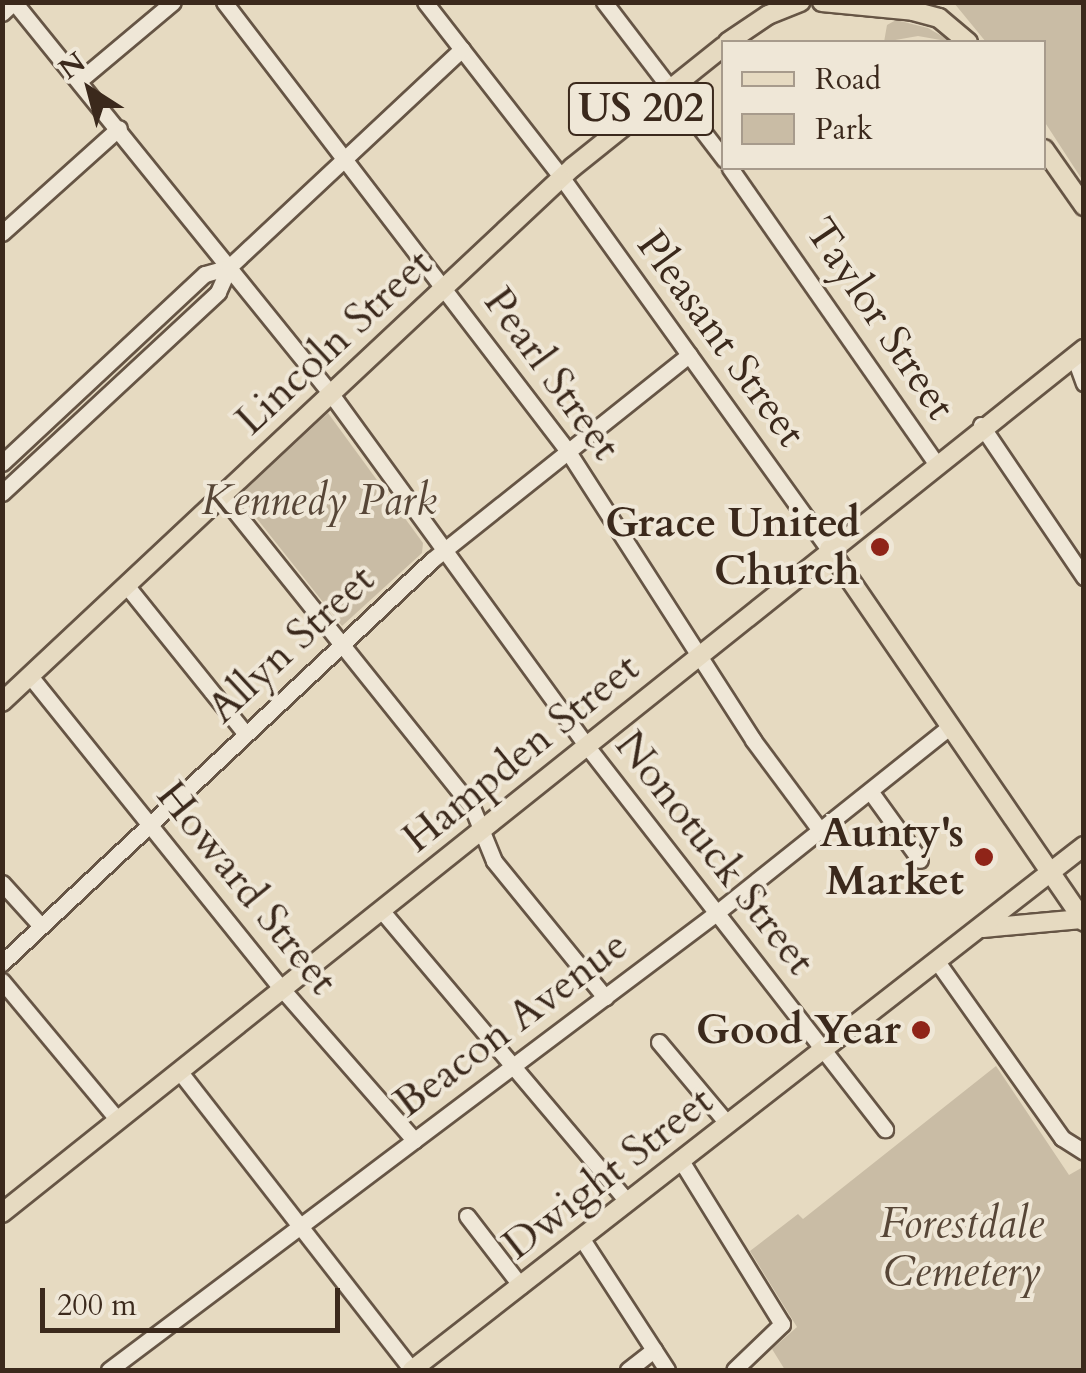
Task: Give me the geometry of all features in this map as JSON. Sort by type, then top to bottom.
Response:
[{"type":"main road","name":"Lincoln Street","points":[[732,40],[768,15],[801,2]]},
{"type":"main road","points":[[822,2],[913,10],[939,18],[966,40]]},
{"type":"main road","name":"Lincoln Street","points":[[2,702],[562,178],[721,48]]},
{"type":"main road","points":[[1046,152],[1084,206]]},
{"type":"main road","name":"Hampden Street","points":[[2,1212],[701,654],[981,424],[1079,352]]},
{"type":"main road","name":"Pleasant Street","points":[[829,549],[1046,874],[1083,920]]},
{"type":"main road","name":"Dwight Street","points":[[412,1370],[1084,846]]},
{"type":"main road","points":[[976,930],[1083,920]]},
{"type":"street","points":[[2,13],[14,2]]},
{"type":"street","name":"Nonotuck Street","points":[[14,2],[120,128],[331,394],[586,745],[886,1129]]},
{"type":"street","points":[[80,80],[173,2]]},
{"type":"street","name":"Pearl Street","points":[[224,2],[349,158],[567,450],[753,740],[819,829]]},
{"type":"street","name":"Pleasant Street","points":[[425,2],[562,178],[829,549]]},
{"type":"street","points":[[604,2],[721,155]]},
{"type":"street","points":[[2,493],[218,292],[229,267],[462,49]]},
{"type":"street","points":[[2,233],[120,128]]},
{"type":"street","name":"Taylor Street","points":[[731,170],[936,462]]},
{"type":"street","points":[[2,463],[205,274],[229,267]]},
{"type":"street","points":[[1079,352],[1084,383]]},
{"type":"street","name":"Allyn Street","points":[[2,963],[443,550],[688,354]]},
{"type":"street","points":[[981,424],[1084,577]]},
{"type":"street","points":[[222,494],[472,807],[494,860],[605,997]]},
{"type":"street","points":[[126,585],[246,734]]},
{"type":"street","name":"Howard Street","points":[[30,676],[282,988],[414,1140]]},
{"type":"street","name":"Beacon Avenue","points":[[109,1370],[715,914],[950,727]]},
{"type":"street","points":[[870,791],[920,860]]},
{"type":"street","points":[[2,884],[41,926]]},
{"type":"street","points":[[381,910],[511,1068],[560,1113],[627,1200]]},
{"type":"street","points":[[936,960],[1062,1138],[1084,1152]]},
{"type":"street","points":[[2,981],[118,1120]]},
{"type":"street","points":[[659,1042],[727,1123]]},
{"type":"street","points":[[180,1072],[412,1370]]},
{"type":"street","points":[[680,1160],[782,1324],[734,1370]]},
{"type":"street","points":[[467,1216],[521,1286]]},
{"type":"street","points":[[582,1239],[667,1370]]},
{"type":"street","points":[[628,1370],[654,1350]]},
{"type":"green space","points":[[954,3],[1083,3],[1083,181],[1046,124],[1046,40],[984,40]]},
{"type":"green space","points":[[896,20],[928,28],[949,40],[918,36],[884,40],[887,25]]},
{"type":"green space","name":"Kennedy Park","points":[[328,413],[423,543],[422,553],[342,626],[239,496]]},
{"type":"green space","name":"Forestdale Cemetery","points":[[996,1066],[1069,1175],[1083,1167],[1083,1370],[785,1370],[772,1349],[797,1327],[750,1251],[798,1214],[803,1219]]},
{"type":"place","name":"Grace United Church","points":[[880,547]]},
{"type":"place","name":"Aunty's Market","points":[[984,857]]},
{"type":"place","name":"Good Year","points":[[921,1030]]}]
